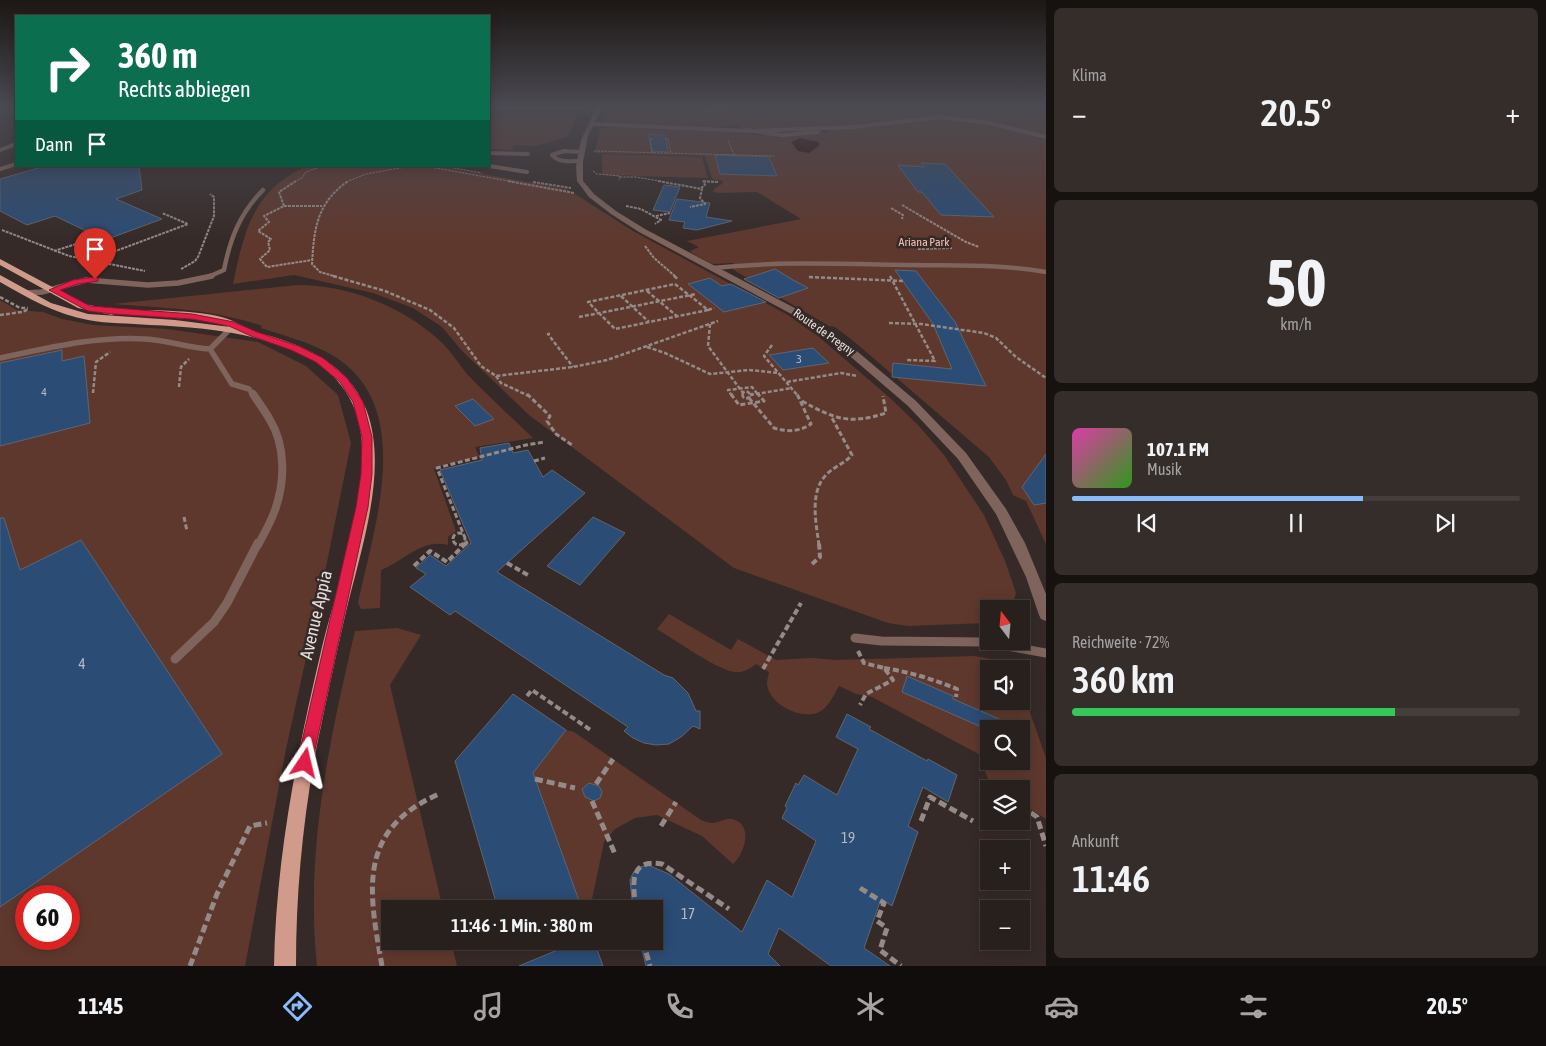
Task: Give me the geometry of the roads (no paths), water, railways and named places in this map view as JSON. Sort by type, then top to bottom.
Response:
[{"type":"main road","name":"Avenue Appia","points":[[0,262],[88,308],[215,320],[231,324],[306,353],[339,375],[358,402],[367,437],[367,474],[362,507],[311,733],[296,815],[284,939],[285,966]]},
{"type":"main road","name":"Avenue Appia","points":[[0,278],[58,310],[90,318],[173,324],[254,334]]},
{"type":"street","name":"Route de Pregny","points":[[581,151],[580,181],[592,195],[643,231],[790,308],[823,330],[918,408],[941,431],[971,465],[1006,517],[1022,550],[1046,616]]},
{"type":"lane","points":[[545,154],[561,151]]},
{"type":"lane","points":[[561,151],[580,157]]},
{"type":"lane","points":[[490,153],[528,154]]},
{"type":"lane","points":[[552,154],[558,160],[580,157]]},
{"type":"lane","points":[[0,169],[15,164]]},
{"type":"lane","points":[[490,166],[527,172]]},
{"type":"lane","points":[[26,293],[53,290],[76,281],[104,280],[136,286],[202,279],[220,274],[224,270],[238,219],[263,190]]},
{"type":"lane","points":[[713,268],[753,265],[883,265],[1004,268],[1046,272]]},
{"type":"lane","points":[[0,358],[63,345],[122,339],[147,339],[198,349],[210,349],[228,331]]},
{"type":"lane","points":[[175,659],[214,622],[227,603],[275,512],[282,477],[280,451],[271,421],[249,389],[232,384],[210,349]]},
{"type":"lane","points":[[855,638],[881,641],[984,642],[1046,653]]},
{"type":"park label","name":"Ariana Park","points":[[924,242]]}]
